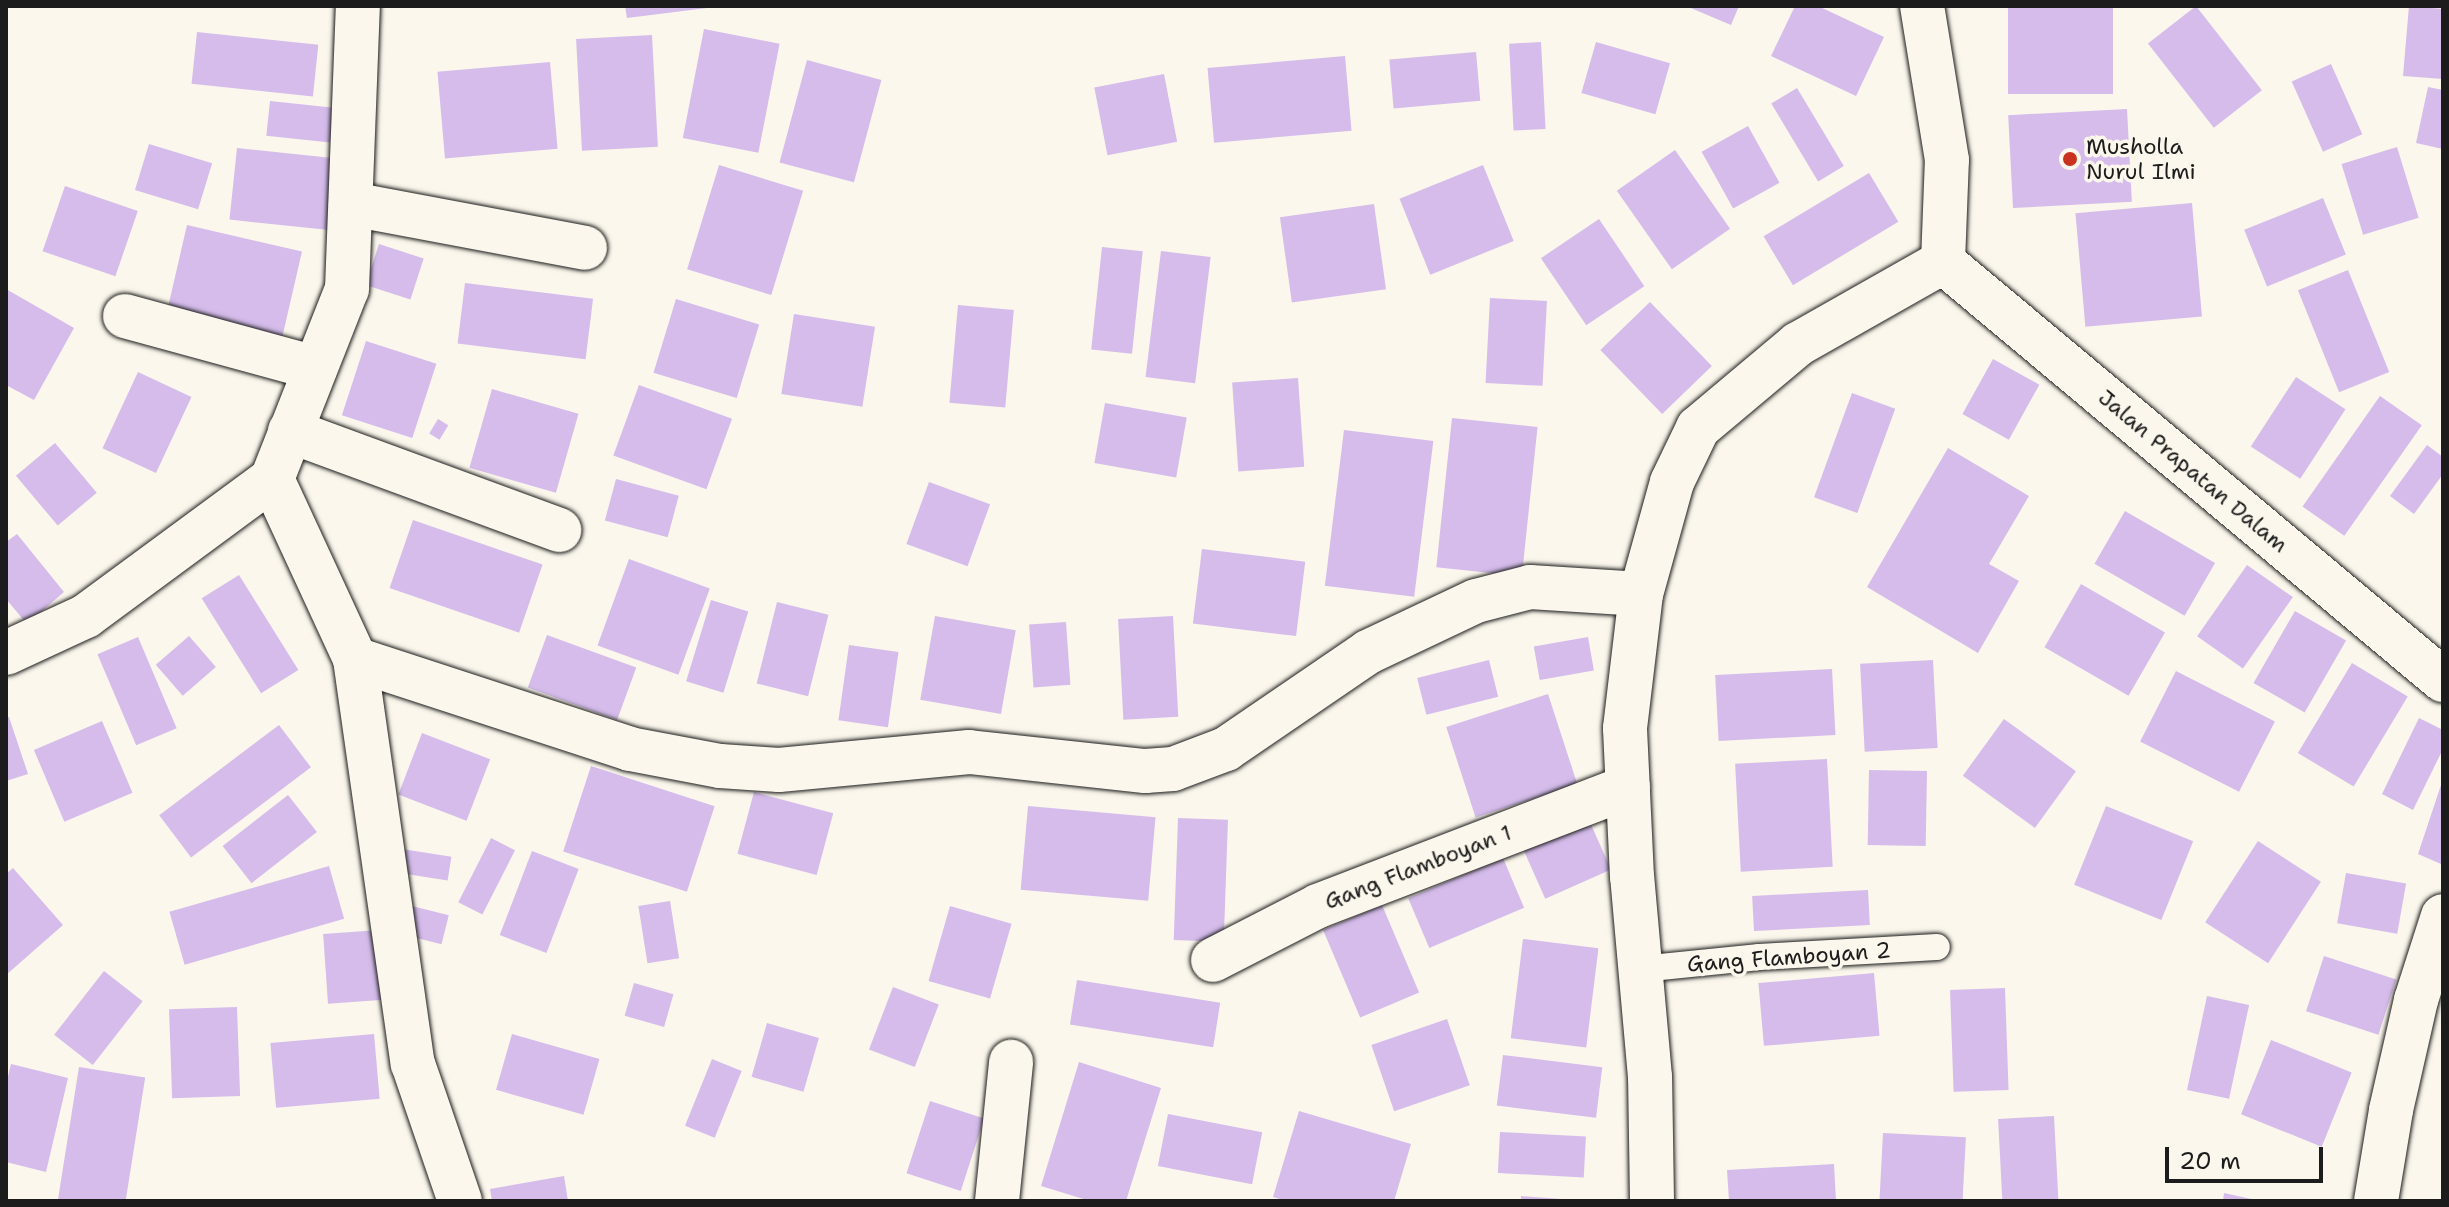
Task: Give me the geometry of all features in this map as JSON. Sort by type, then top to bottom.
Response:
[{"type":"street","points":[[6,653],[86,616],[272,479],[347,289],[358,6]]},
{"type":"street","points":[[1652,1201],[1650,1077],[1625,728],[1641,594],[1672,482],[1698,428],[1798,344],[1943,262],[1947,160],[1922,6]]},
{"type":"street","points":[[351,204],[585,248]]},
{"type":"street","name":"Jalan Prapatan Dalam","points":[[1943,262],[2443,680]]},
{"type":"street","points":[[125,316],[315,368]]},
{"type":"street","points":[[290,431],[559,530]]},
{"type":"street","points":[[272,479],[355,659],[413,1064],[460,1201]]},
{"type":"street","points":[[355,659],[630,749],[720,766],[779,770],[969,752],[1145,771],[1173,769],[1226,749],[1368,652],[1476,601],[1530,587],[1641,594]]},
{"type":"street","name":"Gang Flamboyan 1","points":[[1213,960],[1318,906],[1628,787]]},
{"type":"street","points":[[2376,1201],[2391,1110],[2416,1000],[2443,916]]},
{"type":"street","points":[[997,1201],[1011,1062]]},
{"type":"lane","name":"Gang Flamboyan 2","points":[[1641,969],[1759,957],[1937,947]]},
{"type":"building","points":[[625,6],[707,6],[707,8],[627,18]]},
{"type":"building","points":[[1686,6],[1739,6],[1731,25]]},
{"type":"building","points":[[1795,6],[1818,6],[1884,37],[1856,96],[1771,56]]},
{"type":"building","points":[[2008,6],[2113,6],[2113,94],[2008,94]]},
{"type":"building","points":[[2196,6],[2262,90],[2214,128],[2148,44]]},
{"type":"building","points":[[2409,6],[2443,9],[2443,79],[2403,76]]},
{"type":"building","points":[[704,29],[780,44],[758,153],[683,138]]},
{"type":"building","points":[[197,32],[318,45],[313,96],[192,84]]},
{"type":"building","points":[[652,35],[658,147],[582,151],[576,39]]},
{"type":"building","points":[[1541,42],[1546,129],[1514,131],[1509,44]]},
{"type":"building","points":[[1596,42],[1670,63],[1655,114],[1581,93]]},
{"type":"building","points":[[1476,52],[1480,101],[1394,108],[1389,60]]},
{"type":"building","points":[[1345,56],[1352,131],[1214,143],[1208,68]]},
{"type":"building","points":[[807,60],[881,80],[854,182],[780,162]]},
{"type":"building","points":[[550,62],[558,149],[445,159],[437,72]]},
{"type":"building","points":[[2331,64],[2362,134],[2323,152],[2292,81]]},
{"type":"building","points":[[1164,74],[1177,142],[1107,155],[1094,88]]},
{"type":"building","points":[[2428,87],[2443,90],[2443,149],[2416,143]]},
{"type":"building","points":[[1797,88],[1844,166],[1818,181],[1771,103]]},
{"type":"building","points":[[270,101],[334,108],[330,142],[266,136]]},
{"type":"building","name":"Musholla Nurul Ilmi","points":[[2127,109],[2132,202],[2013,208],[2008,115]]},
{"type":"building","points":[[1748,126],[1780,183],[1733,209],[1702,152]]},
{"type":"building","points":[[149,144],[212,163],[198,209],[135,190]]},
{"type":"building","points":[[2397,147],[2419,218],[2363,235],[2342,164]]},
{"type":"building","points":[[237,148],[334,158],[327,230],[229,220]]},
{"type":"building","points":[[1675,150],[1730,229],[1672,269],[1617,191]]},
{"type":"building","points":[[719,165],[803,191],[771,295],[687,269]]},
{"type":"building","points":[[1483,165],[1514,241],[1430,275],[1400,199]]},
{"type":"building","points":[[1869,173],[1898,222],[1793,285],[1764,236]]},
{"type":"building","points":[[65,186],[138,211],[115,276],[43,251]]},
{"type":"building","points":[[2323,198],[2346,255],[2267,286],[2244,230]]},
{"type":"building","points":[[2192,203],[2202,317],[2085,327],[2075,213]]},
{"type":"building","points":[[1374,204],[1386,289],[1292,302],[1280,217]]},
{"type":"building","points":[[1599,219],[1644,286],[1586,325],[1541,258]]},
{"type":"building","points":[[187,225],[302,252],[281,343],[166,317]]},
{"type":"building","points":[[379,244],[424,259],[410,299],[366,285]]},
{"type":"building","points":[[1102,247],[1143,251],[1132,354],[1091,349]]},
{"type":"building","points":[[1161,251],[1211,257],[1195,383],[1146,377]]},
{"type":"building","points":[[2348,270],[2389,372],[2339,392],[2298,290]]},
{"type":"building","points":[[465,283],[593,299],[586,359],[458,344]]},
{"type":"building","points":[[6,289],[74,328],[34,400],[6,385]]},
{"type":"building","points":[[1490,298],[1547,301],[1542,386],[1486,383]]},
{"type":"building","points":[[676,299],[759,324],[737,398],[653,373]]},
{"type":"building","points":[[1650,302],[1712,366],[1662,414],[1600,350]]},
{"type":"building","points":[[958,305],[1014,310],[1005,408],[949,403]]},
{"type":"building","points":[[794,314],[875,327],[862,407],[781,394]]},
{"type":"building","points":[[366,341],[436,364],[412,438],[342,415]]},
{"type":"building","points":[[1993,359],[2039,385],[2009,440],[1962,414]]},
{"type":"building","points":[[138,372],[191,397],[156,473],[103,448]]},
{"type":"building","points":[[2296,377],[2345,409],[2300,479],[2251,447]]},
{"type":"building","points":[[1298,378],[1304,467],[1238,471],[1232,383]]},
{"type":"building","points":[[639,385],[732,419],[706,489],[613,455]]},
{"type":"building","points":[[492,389],[579,414],[556,493],[469,468]]},
{"type":"building","points":[[1852,393],[1895,409],[1857,513],[1814,497]]},
{"type":"building","points":[[2380,396],[2422,425],[2344,536],[2303,507]]},
{"type":"building","points":[[1105,403],[1187,417],[1176,477],[1094,463]]},
{"type":"building","points":[[1452,418],[1538,427],[1522,576],[1436,567]]},
{"type":"building","points":[[438,419],[448,425],[440,440],[429,434]]},
{"type":"building","points":[[1344,430],[1433,441],[1414,597],[1325,586]]},
{"type":"building","points":[[55,443],[97,493],[58,526],[16,476]]},
{"type":"building","points":[[2427,445],[2443,457],[2443,474],[2414,514],[2390,496]]},
{"type":"building","points":[[1948,448],[2029,496],[1989,564],[2019,581],[1978,653],[1867,587]]},
{"type":"building","points":[[616,479],[679,496],[668,537],[605,521]]},
{"type":"building","points":[[929,482],[990,504],[968,566],[906,544]]},
{"type":"building","points":[[2125,511],[2215,563],[2185,616],[2094,564]]},
{"type":"building","points":[[413,520],[543,565],[519,633],[390,588]]},
{"type":"building","points":[[17,534],[64,592],[27,624],[6,599],[6,542]]},
{"type":"building","points":[[1202,549],[1305,562],[1296,636],[1193,623]]},
{"type":"building","points":[[629,559],[710,588],[678,675],[598,645]]},
{"type":"building","points":[[2247,565],[2293,597],[2243,668],[2197,636]]},
{"type":"building","points":[[239,575],[298,670],[261,693],[202,598]]},
{"type":"building","points":[[2081,584],[2165,632],[2129,696],[2044,647]]},
{"type":"building","points":[[711,600],[748,611],[723,693],[686,681]]},
{"type":"building","points":[[777,602],[828,615],[808,696],[757,684]]},
{"type":"building","points":[[2295,611],[2346,640],[2305,712],[2254,683]]},
{"type":"building","points":[[935,616],[1016,630],[1001,714],[920,700]]},
{"type":"building","points":[[1173,616],[1178,717],[1123,720],[1118,619]]},
{"type":"building","points":[[1066,622],[1070,685],[1033,687],[1029,625]]},
{"type":"building","points":[[547,635],[636,667],[617,720],[528,688]]},
{"type":"building","points":[[189,636],[216,667],[183,696],[156,665]]},
{"type":"building","points":[[138,637],[177,728],[136,745],[97,654]]},
{"type":"building","points":[[1588,637],[1594,670],[1540,680],[1534,647]]},
{"type":"building","points":[[849,645],[899,652],[888,727],[838,720]]},
{"type":"building","points":[[1489,660],[1498,697],[1426,715],[1417,678]]},
{"type":"building","points":[[1933,660],[1938,748],[1865,752],[1860,664]]},
{"type":"building","points":[[2352,663],[2408,696],[2354,786],[2298,753]]},
{"type":"building","points":[[1832,669],[1835,735],[1719,741],[1715,675]]},
{"type":"building","points":[[2176,671],[2275,721],[2239,792],[2140,741]]},
{"type":"building","points":[[1548,694],[1577,784],[1476,817],[1446,727]]},
{"type":"building","points":[[9,717],[28,774],[6,781],[6,718]]},
{"type":"building","points":[[2419,718],[2443,730],[2443,749],[2413,810],[2382,794]]},
{"type":"building","points":[[2004,719],[2076,771],[2035,828],[1963,776]]},
{"type":"building","points":[[102,721],[132,793],[64,822],[34,750]]},
{"type":"building","points":[[279,725],[311,767],[191,858],[159,815]]},
{"type":"building","points":[[422,733],[490,759],[466,821],[398,795]]},
{"type":"building","points":[[1827,759],[1833,867],[1741,872],[1735,764]]},
{"type":"building","points":[[591,766],[715,806],[687,892],[563,852]]},
{"type":"building","points":[[1869,770],[1927,771],[1926,846],[1868,845]]},
{"type":"building","points":[[2442,782],[2443,859],[2441,864],[2418,854]]},
{"type":"building","points":[[754,792],[833,813],[817,875],[737,854]]},
{"type":"building","points":[[288,795],[317,832],[252,883],[223,846]]},
{"type":"building","points":[[1028,806],[1156,817],[1148,901],[1021,890]]},
{"type":"building","points":[[2106,806],[2193,841],[2161,920],[2074,885]]},
{"type":"building","points":[[1585,811],[1611,869],[1545,899],[1519,840]]},
{"type":"building","points":[[1178,818],[1228,820],[1224,942],[1174,940]]},
{"type":"building","points":[[491,838],[515,850],[482,914],[458,902]]},
{"type":"building","points":[[2258,841],[2321,882],[2268,963],[2205,922]]},
{"type":"building","points":[[402,849],[451,857],[448,881],[398,873]]},
{"type":"building","points":[[532,851],[579,869],[546,953],[500,935]]},
{"type":"building","points":[[1503,858],[1524,908],[1429,948],[1408,898]]},
{"type":"building","points":[[329,866],[344,919],[185,965],[169,912]]},
{"type":"building","points":[[13,868],[63,925],[6,975],[6,874]]},
{"type":"building","points":[[2346,873],[2406,884],[2397,934],[2337,923]]},
{"type":"building","points":[[1868,890],[1870,925],[1754,931],[1752,896]]},
{"type":"building","points":[[670,901],[679,958],[647,963],[638,906]]},
{"type":"building","points":[[408,905],[449,915],[441,944],[401,934]]},
{"type":"building","points":[[1382,905],[1419,992],[1360,1017],[1323,930]]},
{"type":"building","points":[[950,906],[1012,924],[990,999],[929,981]]},
{"type":"building","points":[[379,930],[384,1000],[328,1004],[323,934]]},
{"type":"building","points":[[1523,939],[1598,948],[1586,1048],[1511,1038]]},
{"type":"building","points":[[2324,956],[2396,979],[2378,1035],[2306,1011]]},
{"type":"building","points":[[104,971],[143,1001],[93,1065],[54,1035]]},
{"type":"building","points":[[1874,973],[1879,1036],[1764,1046],[1758,983]]},
{"type":"building","points":[[1077,980],[1220,1003],[1213,1047],[1070,1024]]},
{"type":"building","points":[[634,983],[673,994],[664,1027],[625,1016]]},
{"type":"building","points":[[893,987],[939,1005],[915,1067],[869,1050]]},
{"type":"building","points":[[2005,988],[2009,1090],[1954,1092],[1950,990]]},
{"type":"building","points":[[2207,996],[2249,1005],[2229,1099],[2187,1090]]},
{"type":"building","points":[[237,1007],[240,1096],[172,1098],[169,1009]]},
{"type":"building","points":[[1447,1019],[1470,1085],[1394,1111],[1371,1045]]},
{"type":"building","points":[[767,1023],[819,1038],[803,1092],[752,1077]]},
{"type":"building","points":[[374,1034],[380,1099],[276,1108],[270,1043]]},
{"type":"building","points":[[512,1034],[599,1059],[583,1115],[496,1090]]},
{"type":"building","points":[[2271,1040],[2352,1073],[2322,1147],[2241,1114]]},
{"type":"building","points":[[1503,1055],[1602,1067],[1596,1118],[1497,1106]]},
{"type":"building","points":[[712,1059],[742,1071],[715,1138],[685,1126]]},
{"type":"building","points":[[1079,1062],[1161,1088],[1126,1201],[1090,1201],[1041,1186]]},
{"type":"building","points":[[11,1064],[68,1078],[46,1172],[6,1162],[6,1085]]},
{"type":"building","points":[[79,1067],[145,1077],[126,1201],[58,1200]]},
{"type":"building","points":[[930,1101],[984,1119],[961,1191],[907,1173]]},
{"type":"building","points":[[1299,1111],[1411,1144],[1394,1201],[1287,1201],[1273,1197]]},
{"type":"building","points":[[1168,1114],[1262,1132],[1252,1184],[1158,1166]]},
{"type":"building","points":[[2054,1116],[2058,1201],[2002,1201],[1998,1119]]},
{"type":"building","points":[[1500,1132],[1586,1137],[1584,1177],[1498,1173]]},
{"type":"building","points":[[1883,1133],[1966,1137],[1963,1201],[1879,1201]]},
{"type":"building","points":[[1834,1164],[1836,1201],[1729,1201],[1727,1170]]},
{"type":"building","points":[[564,1176],[568,1201],[492,1201],[490,1189]]},
{"type":"building","points":[[2224,1193],[2256,1200],[2256,1201],[2223,1201]]},
{"type":"building","points":[[1521,1196],[1561,1199],[1561,1201],[1521,1201]]},
{"type":"place","name":"Musholla Nurul Ilmi","points":[[2070,159]]}]
